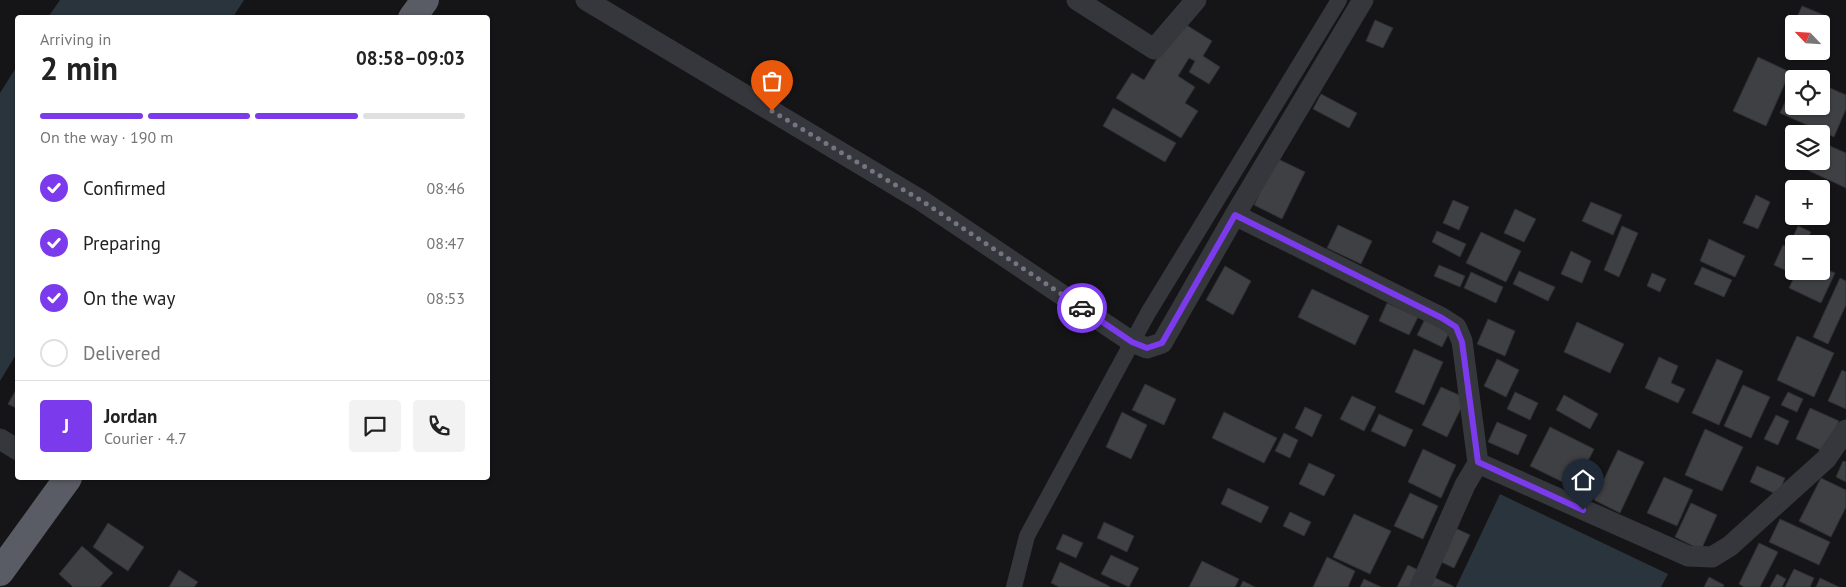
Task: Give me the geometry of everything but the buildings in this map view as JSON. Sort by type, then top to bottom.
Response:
[{"type":"highway","points":[[414,15],[425,0]]},
{"type":"highway","points":[[0,572],[64,480]]},
{"type":"street","points":[[586,0],[922,201],[1132,342],[1147,348],[1162,343],[1235,215],[1363,0]]},
{"type":"street","points":[[1077,0],[1154,49],[1196,0]]},
{"type":"street","points":[[1014,587],[1027,536],[1153,304],[1339,0]]},
{"type":"street","points":[[1235,215],[1442,318],[1456,327],[1462,342],[1478,462],[1465,485],[1420,587]]},
{"type":"street","points":[[1478,462],[1688,556],[1712,557],[1730,546],[1826,459],[1846,430]]},
{"type":"street","points":[[0,438],[15,448]]},
{"type":"shaded area","points":[[60,0],[244,0],[234,15],[49,15]]},
{"type":"shaded area","points":[[15,69],[15,356],[0,381],[0,93]]},
{"type":"shaded area","points":[[1500,494],[1668,574],[1661,587],[1456,587]]},
{"type":"way so far","points":[[772,111],[922,201],[1082,308]]},
{"type":"route","points":[[1082,308],[1132,342],[1147,348],[1162,343],[1235,215],[1442,318],[1456,327],[1462,342],[1478,462],[1583,510]]}]
